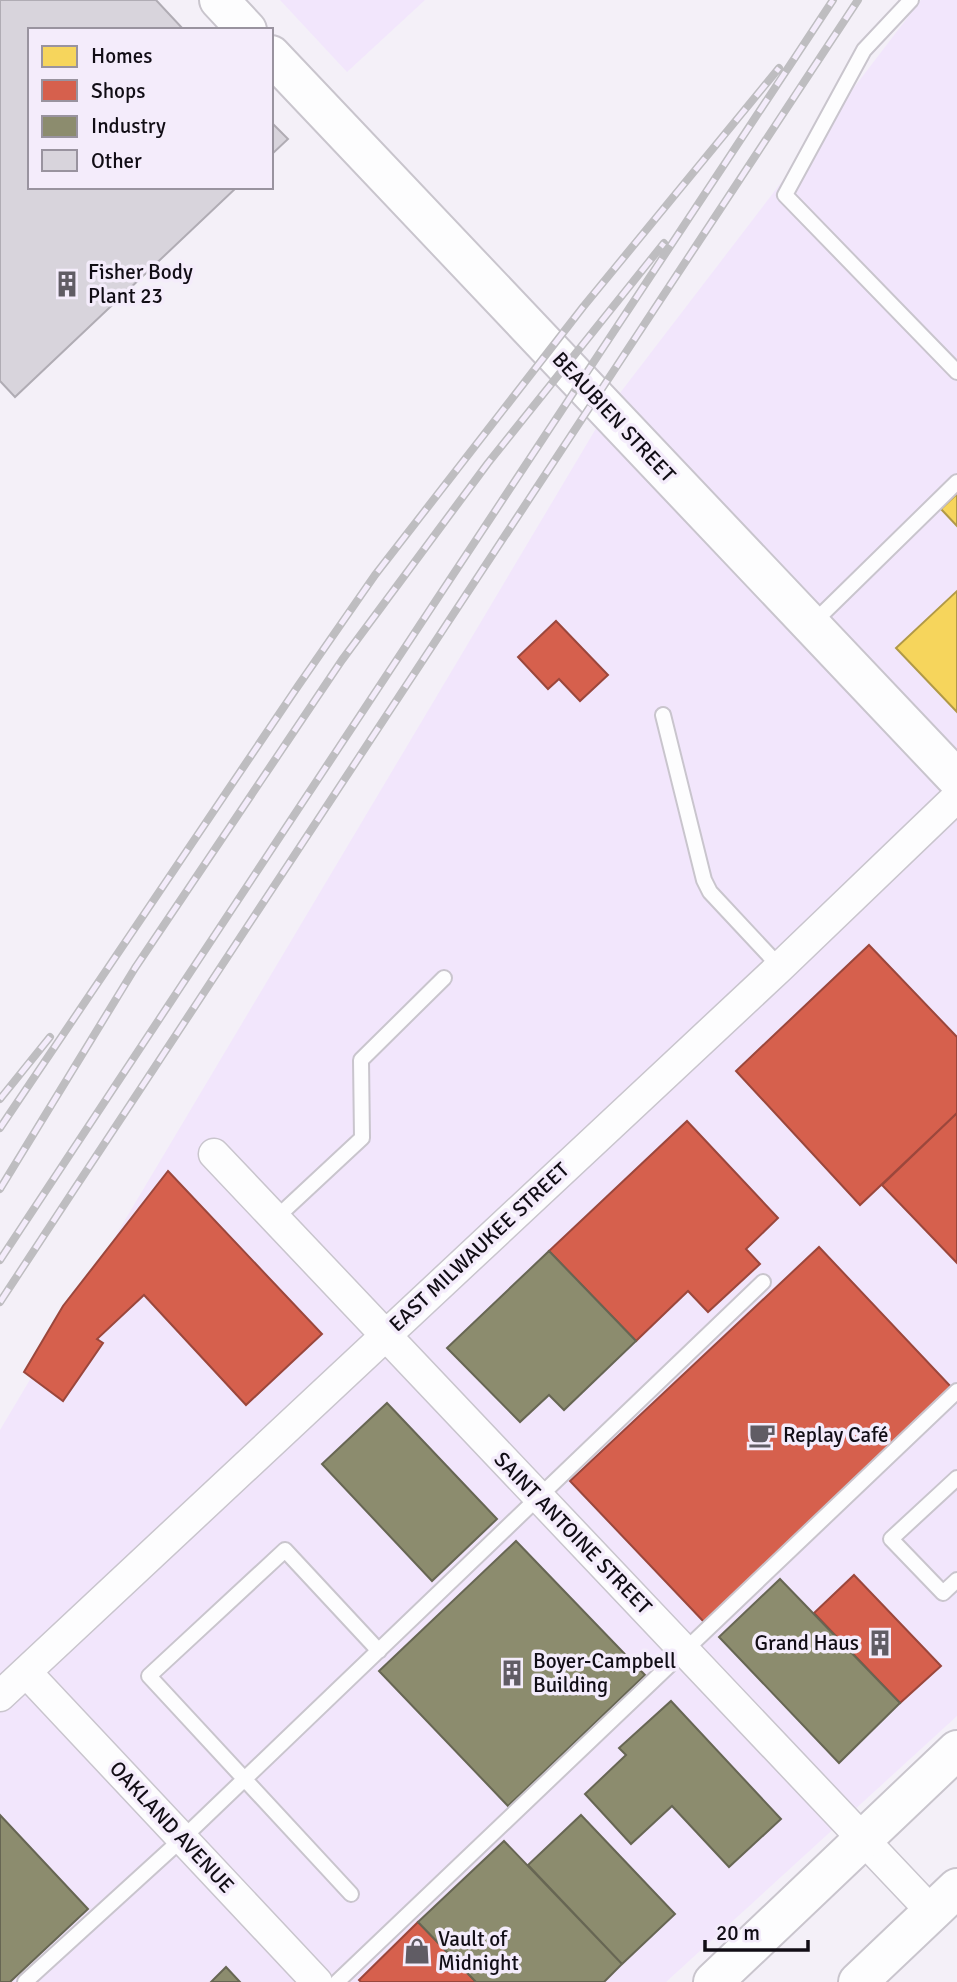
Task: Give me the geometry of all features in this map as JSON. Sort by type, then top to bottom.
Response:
[{"type":"street","points":[[219,0],[245,28]]},
{"type":"street","name":"BEAUBIEN STREET","points":[[273,57],[957,779]]},
{"type":"street","name":"EAST MILWAUKEE STREET","points":[[0,1696],[780,967],[957,797]]},
{"type":"street","name":"SAINT ANTOINE STREET","points":[[214,1154],[863,1840],[945,1900]]},
{"type":"street","name":"OAKLAND AVENUE","points":[[26,1672],[317,1982]]},
{"type":"street","points":[[713,1982],[957,1750]]},
{"type":"street","points":[[858,1982],[945,1900]]},
{"type":"lane","points":[[911,0],[864,50],[785,195],[957,372]]},
{"type":"lane","points":[[810,625],[957,482]]},
{"type":"lane","points":[[663,715],[704,880],[710,892],[780,967]]},
{"type":"lane","points":[[275,1219],[362,1138],[361,1060],[444,978]]},
{"type":"lane","points":[[25,1982],[183,1838],[763,1282]]},
{"type":"lane","points":[[337,1982],[957,1391]]},
{"type":"lane","points":[[957,1478],[891,1539],[943,1593],[957,1580]]},
{"type":"lane","points":[[351,1894],[149,1676],[285,1550],[379,1651]]},
{"type":"shaded area","points":[[280,0],[425,0],[347,72]]},
{"type":"shaded area","points":[[921,0],[957,0],[957,1716],[666,1982],[0,1982],[0,1430],[607,410]]},
{"type":"building: Homes","points":[[957,494],[957,526],[941,509]]},
{"type":"building: Homes","points":[[957,591],[957,712],[896,648]]},
{"type":"building: Shops","points":[[556,621],[608,675],[580,701],[559,679],[548,689],[518,657]]},
{"type":"building: Shops","points":[[869,945],[957,1037],[957,1113],[860,1205],[736,1071]]},
{"type":"building: Shops","points":[[957,1113],[957,1263],[882,1185]]},
{"type":"building: Shops","points":[[687,1121],[778,1218],[746,1249],[760,1264],[708,1312],[688,1291],[636,1341],[549,1251]]},
{"type":"building: Shops","points":[[168,1171],[322,1334],[246,1405],[144,1295],[97,1339],[103,1343],[63,1401],[24,1372],[63,1306]]},
{"type":"building: Shops","name":"Replay Café","points":[[819,1247],[953,1389],[705,1623],[570,1481]]},
{"type":"building: Shops","name":"Grand Haus","points":[[854,1575],[941,1666],[900,1703],[814,1613]]},
{"type":"building: Shops","name":"Vault of Midnight","points":[[418,1922],[476,1982],[359,1980]]},
{"type":"building: Industry","points":[[549,1251],[636,1341],[564,1410],[549,1395],[520,1422],[447,1348]]},
{"type":"building: Industry","points":[[387,1403],[497,1519],[432,1581],[322,1464]]},
{"type":"building: Industry","name":"Boyer-Campbell Building","points":[[516,1541],[645,1675],[508,1806],[379,1671]]},
{"type":"building: Industry","points":[[780,1579],[900,1703],[839,1763],[719,1637]]},
{"type":"building: Industry","points":[[671,1701],[781,1819],[729,1867],[672,1806],[631,1844],[585,1794],[626,1755],[619,1748]]},
{"type":"building: Industry","points":[[0,1815],[88,1909],[10,1982],[0,1982]]},
{"type":"building: Industry","points":[[581,1815],[675,1914],[622,1964],[528,1865]]},
{"type":"building: Industry","points":[[504,1841],[622,1964],[604,1982],[476,1982],[418,1922]]},
{"type":"building: Industry","points":[[226,1967],[240,1982],[211,1982]]},
{"type":"building: Other","name":"Fisher Body Plant 23","points":[[0,0],[156,0],[182,28],[28,28],[28,189],[235,189],[15,397],[0,381]]},
{"type":"building: Other","points":[[273,124],[288,139],[273,153]]},
{"type":"railway","points":[[0,1260],[833,0]]},
{"type":"railway","points":[[0,1302],[858,0]]},
{"type":"railway","points":[[0,1128],[375,575],[583,307],[779,68]]},
{"type":"railway","points":[[0,1189],[135,968],[342,660],[488,463],[664,243]]},
{"type":"railway","points":[[0,1099],[50,1037]]},
{"type":"place","name":"Fisher Body Plant 23","points":[[67,284]]},
{"type":"place","name":"Replay Café","points":[[762,1435]]},
{"type":"place","name":"Grand Haus","points":[[880,1643]]},
{"type":"place","name":"Boyer-Campbell Building","points":[[512,1673]]},
{"type":"place","name":"Vault of Midnight","points":[[417,1951]]}]
